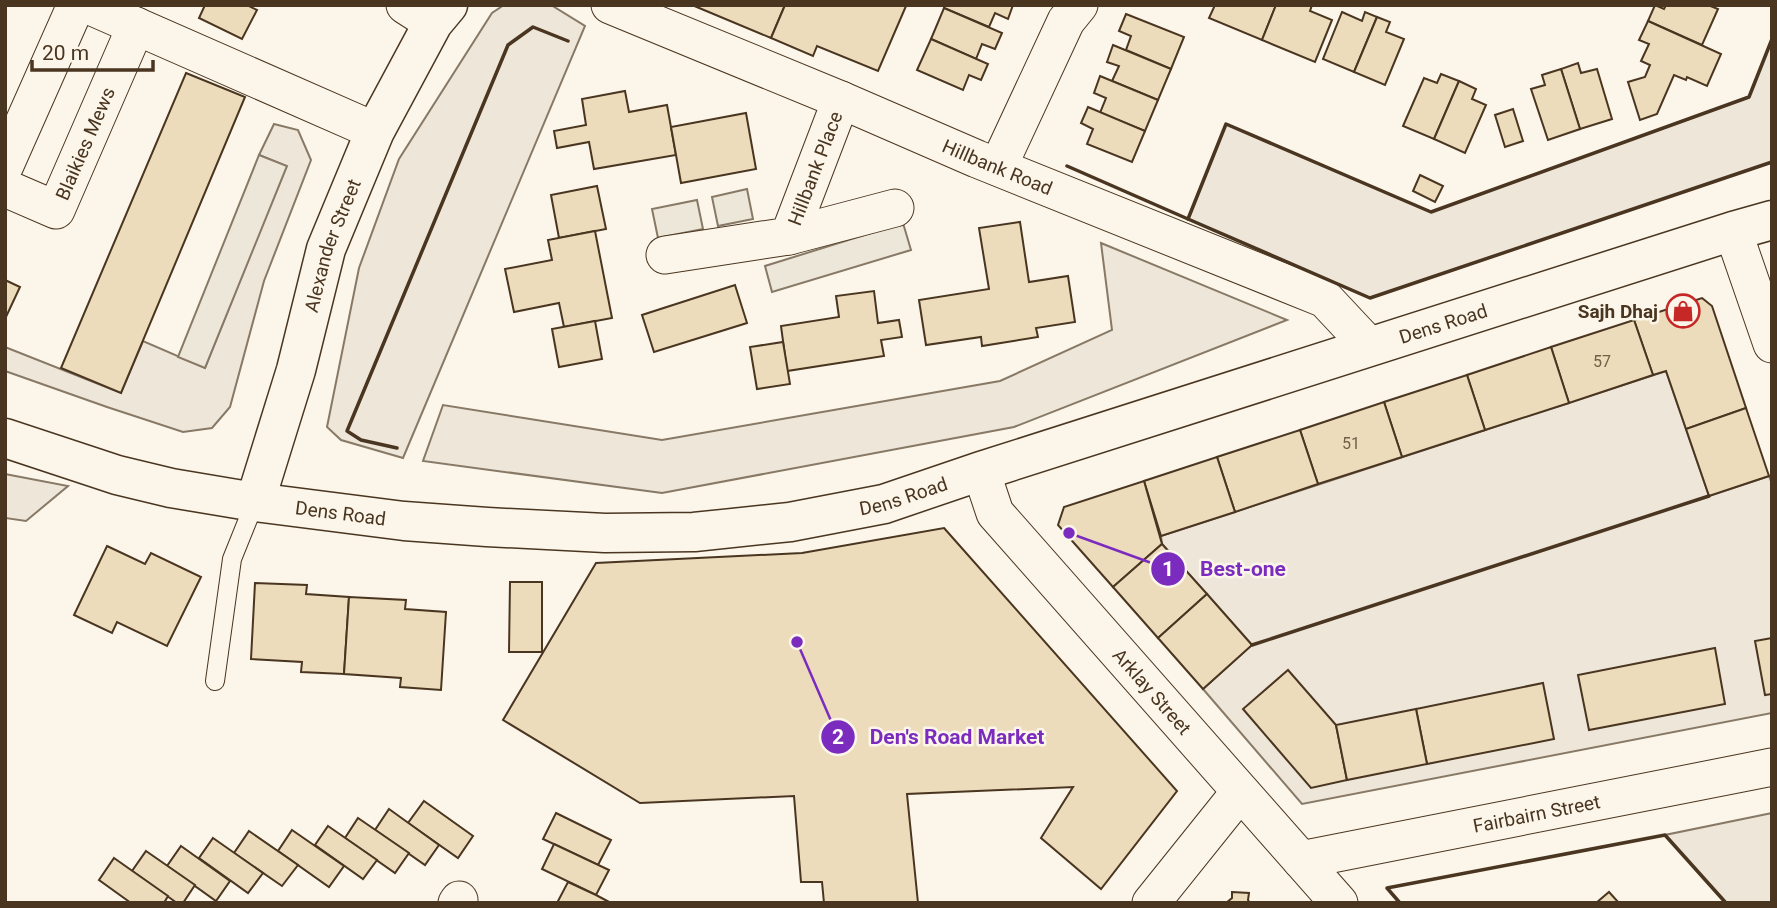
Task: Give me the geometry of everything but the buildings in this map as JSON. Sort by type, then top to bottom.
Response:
[{"type":"main road","name":"Alexander Street","points":[[255,502],[296,370],[326,249],[429,11]]},
{"type":"main road","name":"Dens Road","points":[[5,438],[117,475],[171,488],[404,521],[605,533],[694,532],[790,522],[884,504],[1369,346],[1772,220]]},
{"type":"street","points":[[5,166],[76,5]]},
{"type":"street","points":[[88,5],[375,131]]},
{"type":"street","name":"Hillbank Road","points":[[610,5],[998,167],[1325,299],[1369,346]]},
{"type":"street","points":[[998,167],[1066,20],[1079,5]]},
{"type":"street","name":"Blaikies Mews","points":[[5,188],[56,210],[136,26]]},
{"type":"street","name":"Hillbank Place","points":[[789,236],[841,100]]},
{"type":"street","name":"Hillbank Place","points":[[665,255],[789,236],[895,208]]},
{"type":"street","points":[[1733,231],[1772,344]]},
{"type":"street","name":"Arklay Street","points":[[981,471],[995,513],[1339,903]]},
{"type":"street","name":"Fairbairn Street","points":[[1301,860],[1772,767]]},
{"type":"street","points":[[1151,903],[1240,792]]},
{"type":"lane","points":[[215,681],[232,559],[255,502]]},
{"type":"shaded area","points":[[504,5],[551,5],[585,26],[403,458],[341,440],[327,427],[359,268],[399,159],[492,13]]},
{"type":"shaded area","points":[[1772,39],[1772,162],[1370,298],[1188,219],[1226,124],[1431,212],[1749,97]]},
{"type":"shaded area","points":[[274,124],[298,130],[311,160],[264,281],[230,407],[212,428],[183,432],[5,371],[5,347],[121,393],[143,341],[205,368],[286,166],[259,155]]},
{"type":"shaded area","points":[[259,155],[287,166],[205,368],[178,357]]},
{"type":"shaded area","points":[[747,189],[753,219],[718,226],[712,197]]},
{"type":"shaded area","points":[[697,200],[703,229],[658,238],[652,209]]},
{"type":"shaded area","points":[[903,223],[911,250],[772,292],[765,266]]},
{"type":"shaded area","points":[[1101,243],[1287,320],[1014,427],[662,493],[423,461],[443,405],[662,440],[1000,381],[1112,330]]},
{"type":"shaded area","points":[[1666,371],[1709,496],[1769,476],[1772,484],[1772,713],[1302,804],[1203,689],[1252,645],[1162,544],[1161,536]]},
{"type":"shaded area","points":[[5,474],[68,486],[26,521],[5,518]]},
{"type":"shaded area","points":[[1772,813],[1772,903],[1726,903],[1665,835]]},
{"type":"wall","points":[[397,448],[361,440],[347,431],[508,45],[533,27],[568,41]]},
{"type":"wall","points":[[1067,166],[1188,219],[1226,124],[1431,212],[1749,97],[1772,39]]},
{"type":"wall","points":[[1188,219],[1370,298],[1772,162]]},
{"type":"wall","points":[[1252,645],[1709,496]]},
{"type":"wall","points":[[1400,903],[1387,888],[1665,835],[1726,903]]},
{"type":"place","name":"Sajh Dhaj","points":[[1683,311]]},
{"type":"place","name":"Best-one","points":[[1069,533]]},
{"type":"place","name":"Den's Road Market","points":[[797,642]]}]
